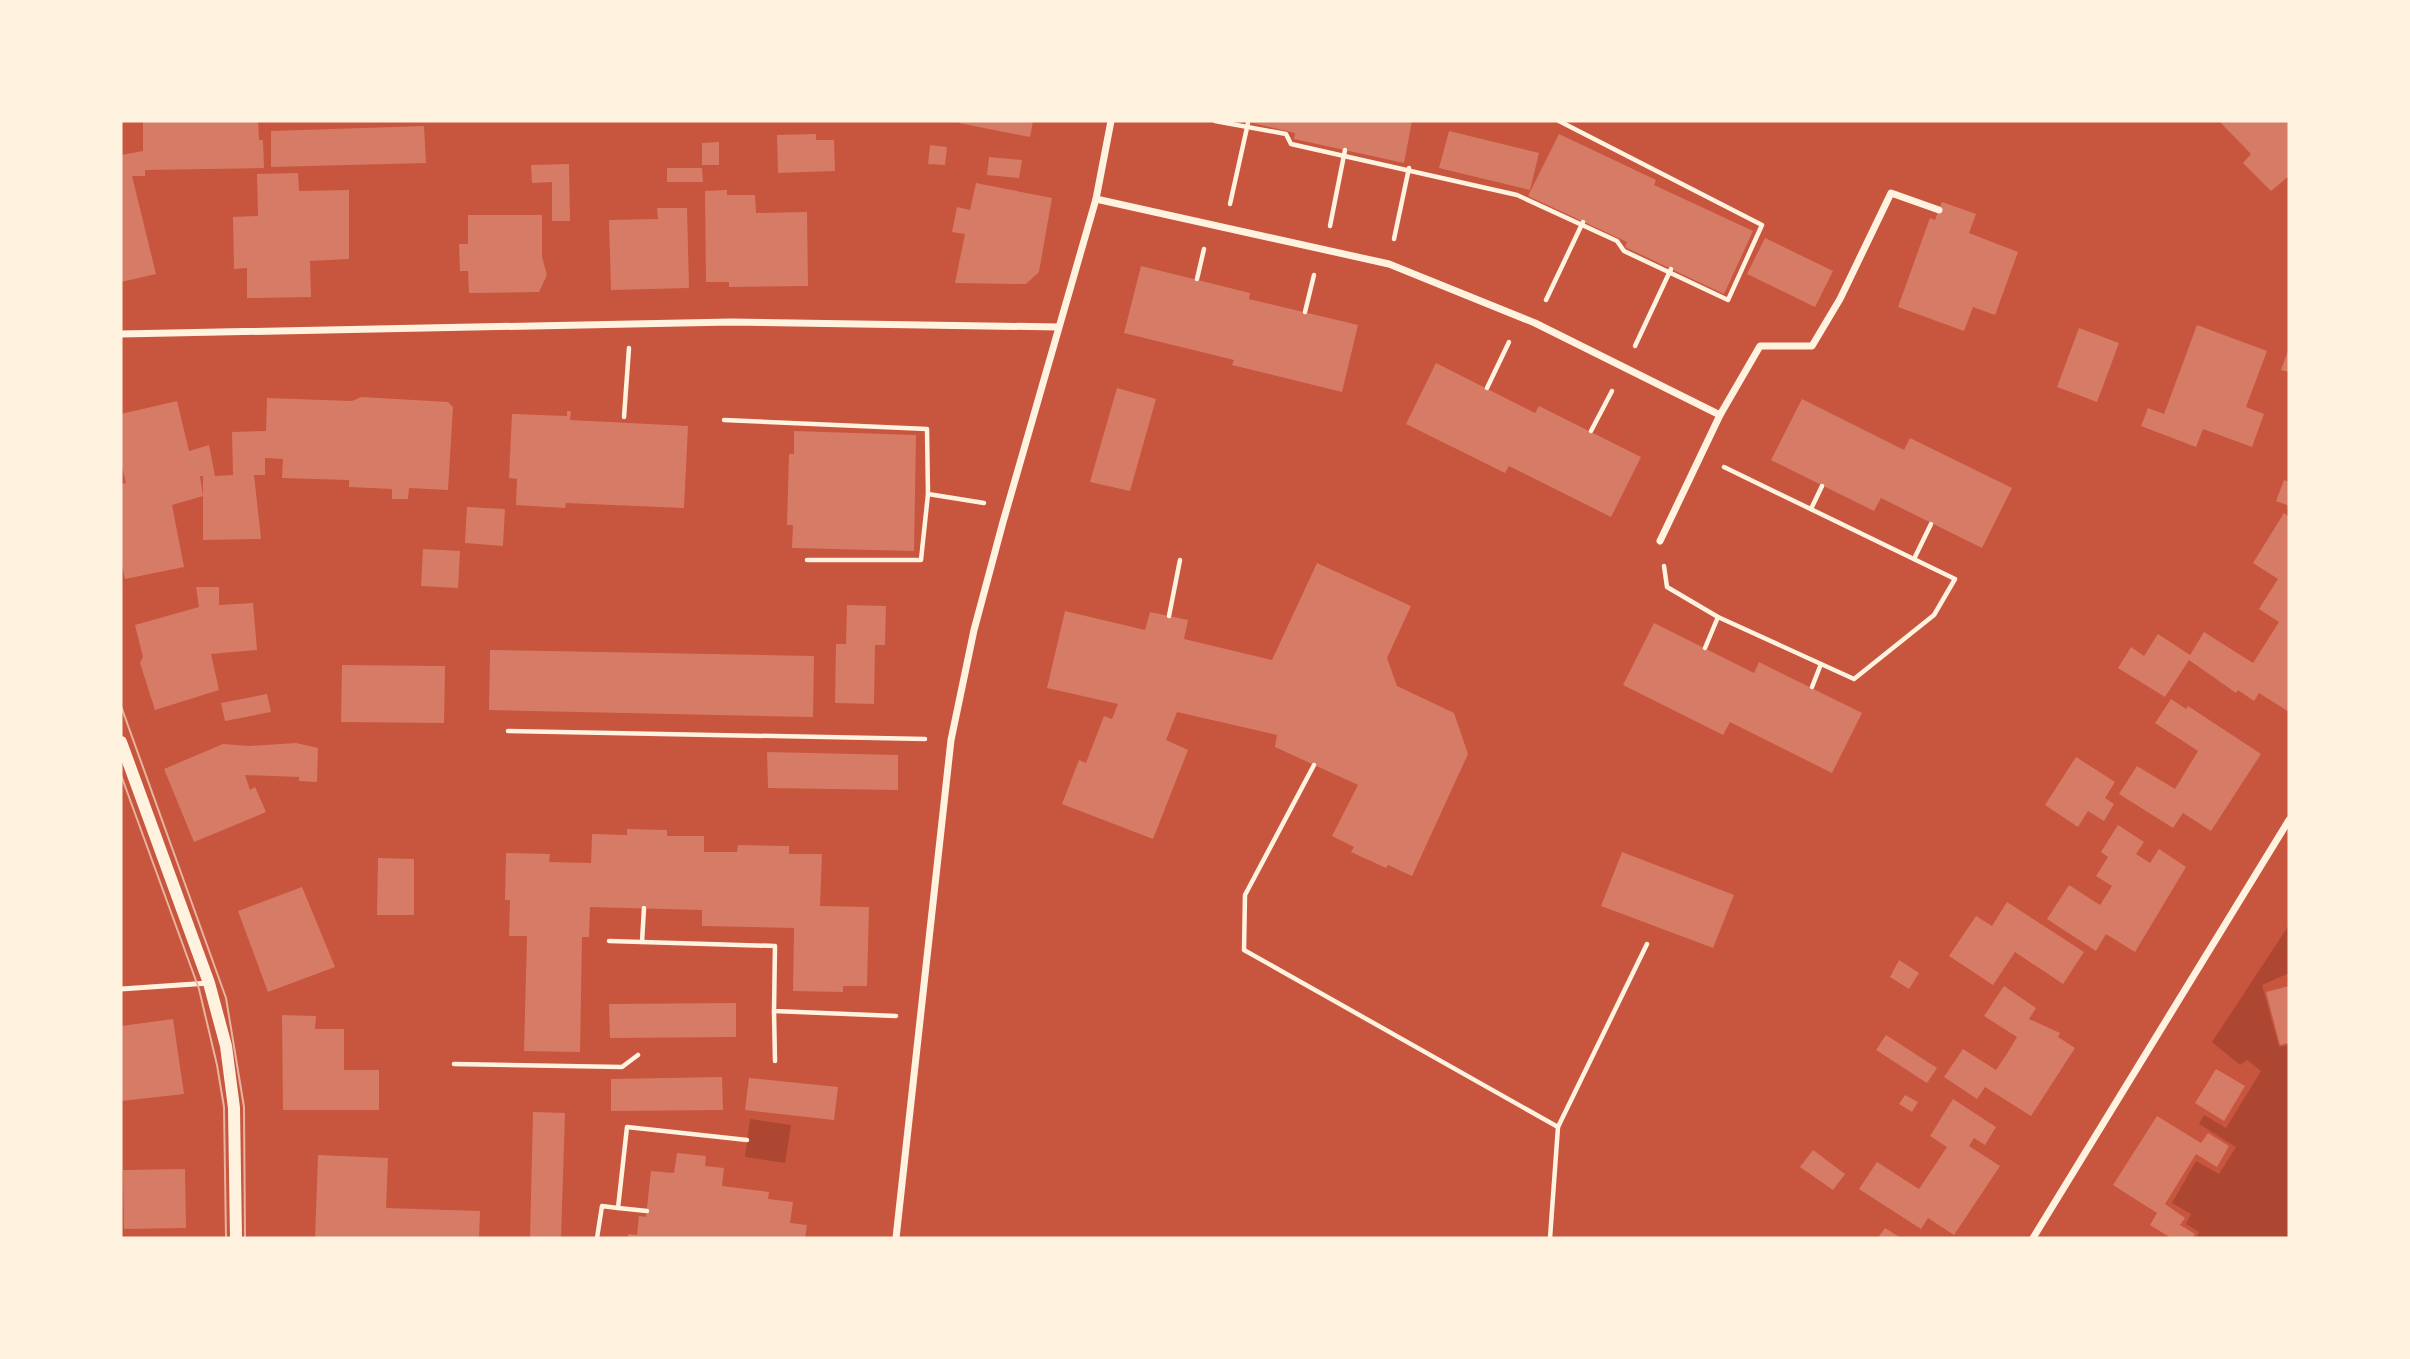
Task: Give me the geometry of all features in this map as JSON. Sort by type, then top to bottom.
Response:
[{"type":"street","points":[[896,1238],[951,740],[974,630],[1096,198],[1111,121]]},
{"type":"street","points":[[1660,541],[1720,415],[1760,346],[1812,346],[1840,299],[1891,193],[1939,210]]},
{"type":"street","points":[[1096,198],[1389,264],[1535,323],[1720,415]]},
{"type":"street","points":[[121,334],[731,322],[1058,327]]},
{"type":"street","points":[[121,742],[209,983],[226,1046],[234,1108],[236,1238]]},
{"type":"street","points":[[2032,1238],[2289,820]]},
{"type":"lane","points":[[121,989],[209,983]]},
{"type":"path","points":[[1215,121],[1286,134],[1291,144],[1345,153],[1517,195],[1582,223],[1617,241],[1624,251],[1671,270],[1728,300],[1762,225],[1559,121]]},
{"type":"path","points":[[1225,225],[1247,125]]},
{"type":"path","points":[[1305,312],[1345,153]]},
{"type":"path","points":[[1389,264],[1409,168]]},
{"type":"path","points":[[1535,323],[1582,223]]},
{"type":"path","points":[[1591,430],[1625,367],[1671,270]]},
{"type":"path","points":[[1487,388],[1521,317]]},
{"type":"path","points":[[624,417],[631,324]]},
{"type":"path","points":[[724,420],[927,429],[928,495],[921,560],[807,560]]},
{"type":"path","points":[[1660,541],[1667,587],[1718,617],[1854,679],[1934,615],[1955,579],[1700,456]]},
{"type":"path","points":[[1811,509],[1822,486]]},
{"type":"path","points":[[928,495],[1008,506]]},
{"type":"path","points":[[1914,559],[1931,524]]},
{"type":"path","points":[[1169,616],[1180,560]]},
{"type":"path","points":[[1705,648],[1718,617]]},
{"type":"path","points":[[1812,687],[1821,664]]},
{"type":"path","points":[[508,731],[951,740]]},
{"type":"path","points":[[1314,765],[1245,895],[1244,950],[1558,1127]]},
{"type":"path","points":[[642,942],[644,908]]},
{"type":"path","points":[[609,941],[775,946],[775,1061]]},
{"type":"path","points":[[1550,1238],[1558,1127],[1647,944]]},
{"type":"path","points":[[774,1011],[922,1017]]},
{"type":"path","points":[[454,1064],[622,1067],[638,1055]]},
{"type":"path","points":[[618,1208],[627,1127],[747,1140]]},
{"type":"path","points":[[597,1238],[602,1206],[647,1211]]},
{"type":"shaded area","points":[[2289,925],[2289,973],[2262,985],[2279,1047],[2289,1045],[2289,1238],[2196,1238],[2199,1232],[2186,1224],[2191,1214],[2172,1203],[2196,1161],[2219,1174],[2236,1147],[2199,1124],[2204,1115],[2226,1128],[2261,1071],[2247,1060],[2240,1065],[2212,1042]]},
{"type":"shaded area","points":[[750,1119],[791,1125],[785,1163],[745,1157]]},
{"type":"building","points":[[143,121],[258,121],[259,140],[263,140],[264,168],[145,170],[145,176],[132,176],[156,274],[121,282],[121,155],[143,151]]},
{"type":"building","points":[[1033,121],[1030,137],[959,123]]},
{"type":"building","points":[[1244,121],[1412,121],[1404,163],[1294,139],[1295,133]]},
{"type":"building","points":[[2219,121],[2289,121],[2289,176],[2271,191],[2243,163],[2251,154]]},
{"type":"building","points":[[424,126],[426,163],[271,167],[271,131]]},
{"type":"building","points":[[1449,131],[1539,153],[1530,190],[1439,168]]},
{"type":"building","points":[[816,134],[816,140],[834,140],[835,171],[778,173],[777,135]]},
{"type":"building","points":[[1559,134],[1656,180],[1654,185],[1753,231],[1724,294],[1625,247],[1627,242],[1528,196]]},
{"type":"building","points":[[719,142],[719,165],[702,165],[702,143]]},
{"type":"building","points":[[930,145],[947,147],[945,165],[928,164]]},
{"type":"building","points":[[989,157],[1022,160],[1019,178],[987,175]]},
{"type":"building","points":[[569,164],[570,221],[552,221],[552,182],[532,183],[531,165]]},
{"type":"building","points":[[667,168],[702,168],[703,182],[667,182]]},
{"type":"building","points":[[298,173],[299,191],[349,190],[349,259],[310,261],[311,297],[247,298],[247,268],[234,269],[233,217],[258,216],[257,174]]},
{"type":"building","points":[[976,183],[1052,198],[1039,272],[1026,284],[955,283],[965,234],[952,232],[957,207],[970,210]]},
{"type":"building","points":[[727,190],[727,195],[755,195],[756,213],[807,212],[808,286],[729,287],[729,282],[706,282],[705,191]]},
{"type":"building","points":[[1942,202],[1976,214],[1969,233],[2018,252],[1995,315],[1973,307],[1964,331],[1898,307],[1930,218],[1935,220]]},
{"type":"building","points":[[657,208],[687,208],[689,288],[611,290],[609,220],[658,219]]},
{"type":"building","points":[[468,215],[542,215],[542,257],[547,275],[539,292],[469,293],[468,271],[460,271],[459,244],[468,244]]},
{"type":"building","points":[[1765,238],[1833,271],[1815,307],[1747,274]]},
{"type":"building","points":[[1141,266],[1250,293],[1249,299],[1358,325],[1342,392],[1232,365],[1234,360],[1124,333]]},
{"type":"building","points":[[2197,325],[2267,351],[2246,407],[2264,414],[2252,447],[2203,429],[2196,447],[2141,426],[2148,408],[2164,414]]},
{"type":"building","points":[[2079,328],[2119,343],[2097,402],[2057,387]]},
{"type":"building","points":[[2289,348],[2289,372],[2281,370]]},
{"type":"building","points":[[1436,363],[1535,413],[1539,406],[1641,457],[1611,517],[1509,466],[1505,473],[1406,424]]},
{"type":"building","points":[[1117,388],[1156,399],[1130,491],[1090,482]]},
{"type":"building","points":[[361,397],[448,402],[453,407],[448,490],[409,488],[408,499],[392,499],[392,489],[349,487],[349,480],[282,478],[283,459],[265,458],[265,475],[254,475],[261,539],[203,540],[203,496],[172,505],[184,567],[125,579],[121,561],[121,484],[126,483],[121,463],[121,414],[177,401],[189,451],[209,445],[215,476],[233,475],[232,432],[266,431],[267,398],[352,401]]},
{"type":"building","points":[[1802,399],[1904,450],[1910,438],[2012,488],[1982,548],[1881,498],[1874,511],[1771,460]]},
{"type":"building","points":[[567,411],[571,411],[570,420],[688,426],[684,508],[566,503],[565,508],[516,505],[517,479],[509,478],[512,414],[567,416]]},
{"type":"building","points":[[794,431],[916,435],[914,551],[792,548],[793,525],[787,525],[789,454],[794,454]]},
{"type":"building","points":[[2284,480],[2289,482],[2289,506],[2276,501]]},
{"type":"building","points":[[467,507],[505,509],[503,546],[465,543]]},
{"type":"building","points":[[2284,513],[2289,517],[2289,712],[2259,693],[2254,701],[2238,690],[2236,693],[2189,660],[2165,697],[2118,668],[2131,647],[2144,656],[2158,634],[2190,655],[2204,632],[2253,663],[2279,622],[2259,609],[2278,579],[2253,563]]},
{"type":"building","points":[[423,549],[460,551],[458,588],[421,586]]},
{"type":"building","points":[[1317,563],[1411,606],[1387,658],[1397,686],[1454,713],[1468,754],[1412,876],[1351,852],[1354,847],[1332,836],[1358,785],[1275,747],[1277,735],[1177,712],[1166,740],[1188,750],[1153,839],[1062,804],[1079,760],[1086,763],[1104,716],[1112,719],[1118,704],[1047,688],[1065,611],[1145,630],[1150,612],[1188,620],[1184,639],[1272,660]]},
{"type":"building","points":[[196,587],[219,587],[219,605],[253,603],[257,650],[211,654],[219,690],[155,710],[140,663],[143,657],[135,625],[199,607]]},
{"type":"building","points":[[847,605],[886,606],[885,645],[875,645],[874,704],[835,703],[836,644],[846,644]]},
{"type":"building","points":[[1654,623],[1754,673],[1759,662],[1862,713],[1832,773],[1730,722],[1723,735],[1623,685]]},
{"type":"building","points":[[490,650],[814,656],[813,717],[489,710]]},
{"type":"building","points":[[342,665],[445,666],[444,723],[341,722]]},
{"type":"building","points":[[267,694],[271,712],[225,721],[221,703]]},
{"type":"building","points":[[2171,699],[2186,709],[2188,706],[2261,754],[2211,831],[2183,813],[2173,828],[2119,794],[2137,766],[2175,789],[2198,751],[2155,723]]},
{"type":"building","points":[[296,743],[318,748],[317,782],[299,781],[299,777],[245,775],[250,790],[255,787],[266,812],[194,842],[164,769],[223,744],[250,746]]},
{"type":"building","points":[[767,752],[898,755],[898,790],[768,788]]},
{"type":"building","points":[[2076,757],[2115,782],[2105,798],[2114,804],[2104,821],[2088,811],[2078,827],[2045,805]]},
{"type":"building","points":[[2118,825],[2144,842],[2136,854],[2150,863],[2159,849],[2186,867],[2135,952],[2106,934],[2096,951],[2047,919],[2069,885],[2100,905],[2112,886],[2096,876],[2108,857],[2101,852]]},
{"type":"building","points":[[627,829],[667,830],[667,836],[704,836],[704,852],[737,852],[738,845],[789,846],[789,854],[822,854],[820,906],[869,907],[867,986],[843,986],[843,992],[793,991],[794,928],[702,926],[702,910],[590,907],[589,937],[582,937],[580,1052],[524,1051],[527,936],[509,936],[510,900],[505,900],[506,853],[550,854],[549,862],[591,863],[592,834],[627,835]]},
{"type":"building","points":[[1622,852],[1734,895],[1713,948],[1601,906]]},
{"type":"building","points":[[378,858],[414,859],[414,915],[377,915]]},
{"type":"building","points":[[302,887],[335,967],[268,992],[238,911]]},
{"type":"building","points":[[2007,902],[2084,952],[2063,984],[2015,952],[1993,985],[1949,956],[1976,916],[1992,926]]},
{"type":"building","points":[[1899,960],[1919,973],[1909,989],[1890,977]]},
{"type":"building","points":[[2004,986],[2036,1008],[2029,1019],[2060,1033],[2058,1037],[2075,1048],[2031,1116],[1985,1087],[1977,1099],[1944,1077],[1963,1049],[1996,1070],[2008,1052],[2017,1037],[1984,1016]]},
{"type":"building","points":[[2289,986],[2289,1043],[2280,1045],[2266,992]]},
{"type":"building","points":[[736,1003],[736,1037],[610,1038],[609,1004]]},
{"type":"building","points":[[282,1015],[316,1016],[315,1029],[344,1029],[344,1070],[379,1070],[379,1110],[283,1110]]},
{"type":"building","points":[[173,1019],[184,1094],[121,1101],[121,1026]]},
{"type":"building","points":[[1886,1035],[1937,1068],[1927,1083],[1876,1050]]},
{"type":"building","points":[[2216,1069],[2245,1086],[2224,1121],[2195,1103]]},
{"type":"building","points":[[722,1077],[723,1110],[611,1111],[611,1079]]},
{"type":"building","points":[[749,1078],[838,1087],[834,1120],[745,1110]]},
{"type":"building","points":[[1905,1095],[1918,1102],[1912,1112],[1899,1104]]},
{"type":"building","points":[[1953,1099],[1996,1127],[1985,1145],[1974,1138],[1969,1146],[2000,1166],[1954,1235],[1928,1218],[1921,1229],[1859,1189],[1877,1162],[1919,1189],[1947,1147],[1930,1136]]},
{"type":"building","points":[[533,1112],[565,1113],[561,1238],[530,1238]]},
{"type":"building","points":[[2157,1116],[2201,1143],[2208,1133],[2229,1146],[2217,1167],[2196,1154],[2165,1204],[2185,1218],[2180,1225],[2195,1234],[2192,1238],[2171,1238],[2150,1225],[2157,1213],[2113,1185]]},
{"type":"building","points":[[1813,1150],[1845,1174],[1833,1190],[1800,1167]]},
{"type":"building","points":[[677,1153],[706,1156],[705,1166],[724,1168],[722,1186],[769,1192],[768,1199],[793,1202],[790,1223],[807,1225],[805,1238],[628,1238],[628,1234],[637,1235],[639,1216],[646,1217],[651,1171],[674,1173]]},
{"type":"building","points":[[318,1155],[388,1158],[386,1208],[480,1211],[479,1238],[315,1238]]},
{"type":"building","points":[[185,1169],[186,1228],[124,1229],[123,1170]]},
{"type":"building","points":[[1885,1228],[1901,1238],[1878,1238]]},
{"type":"tram line","points":[[121,706],[226,998],[244,1107],[245,1238]]},
{"type":"tram line","points":[[121,775],[199,989],[217,1065],[224,1107],[226,1238]]}]
